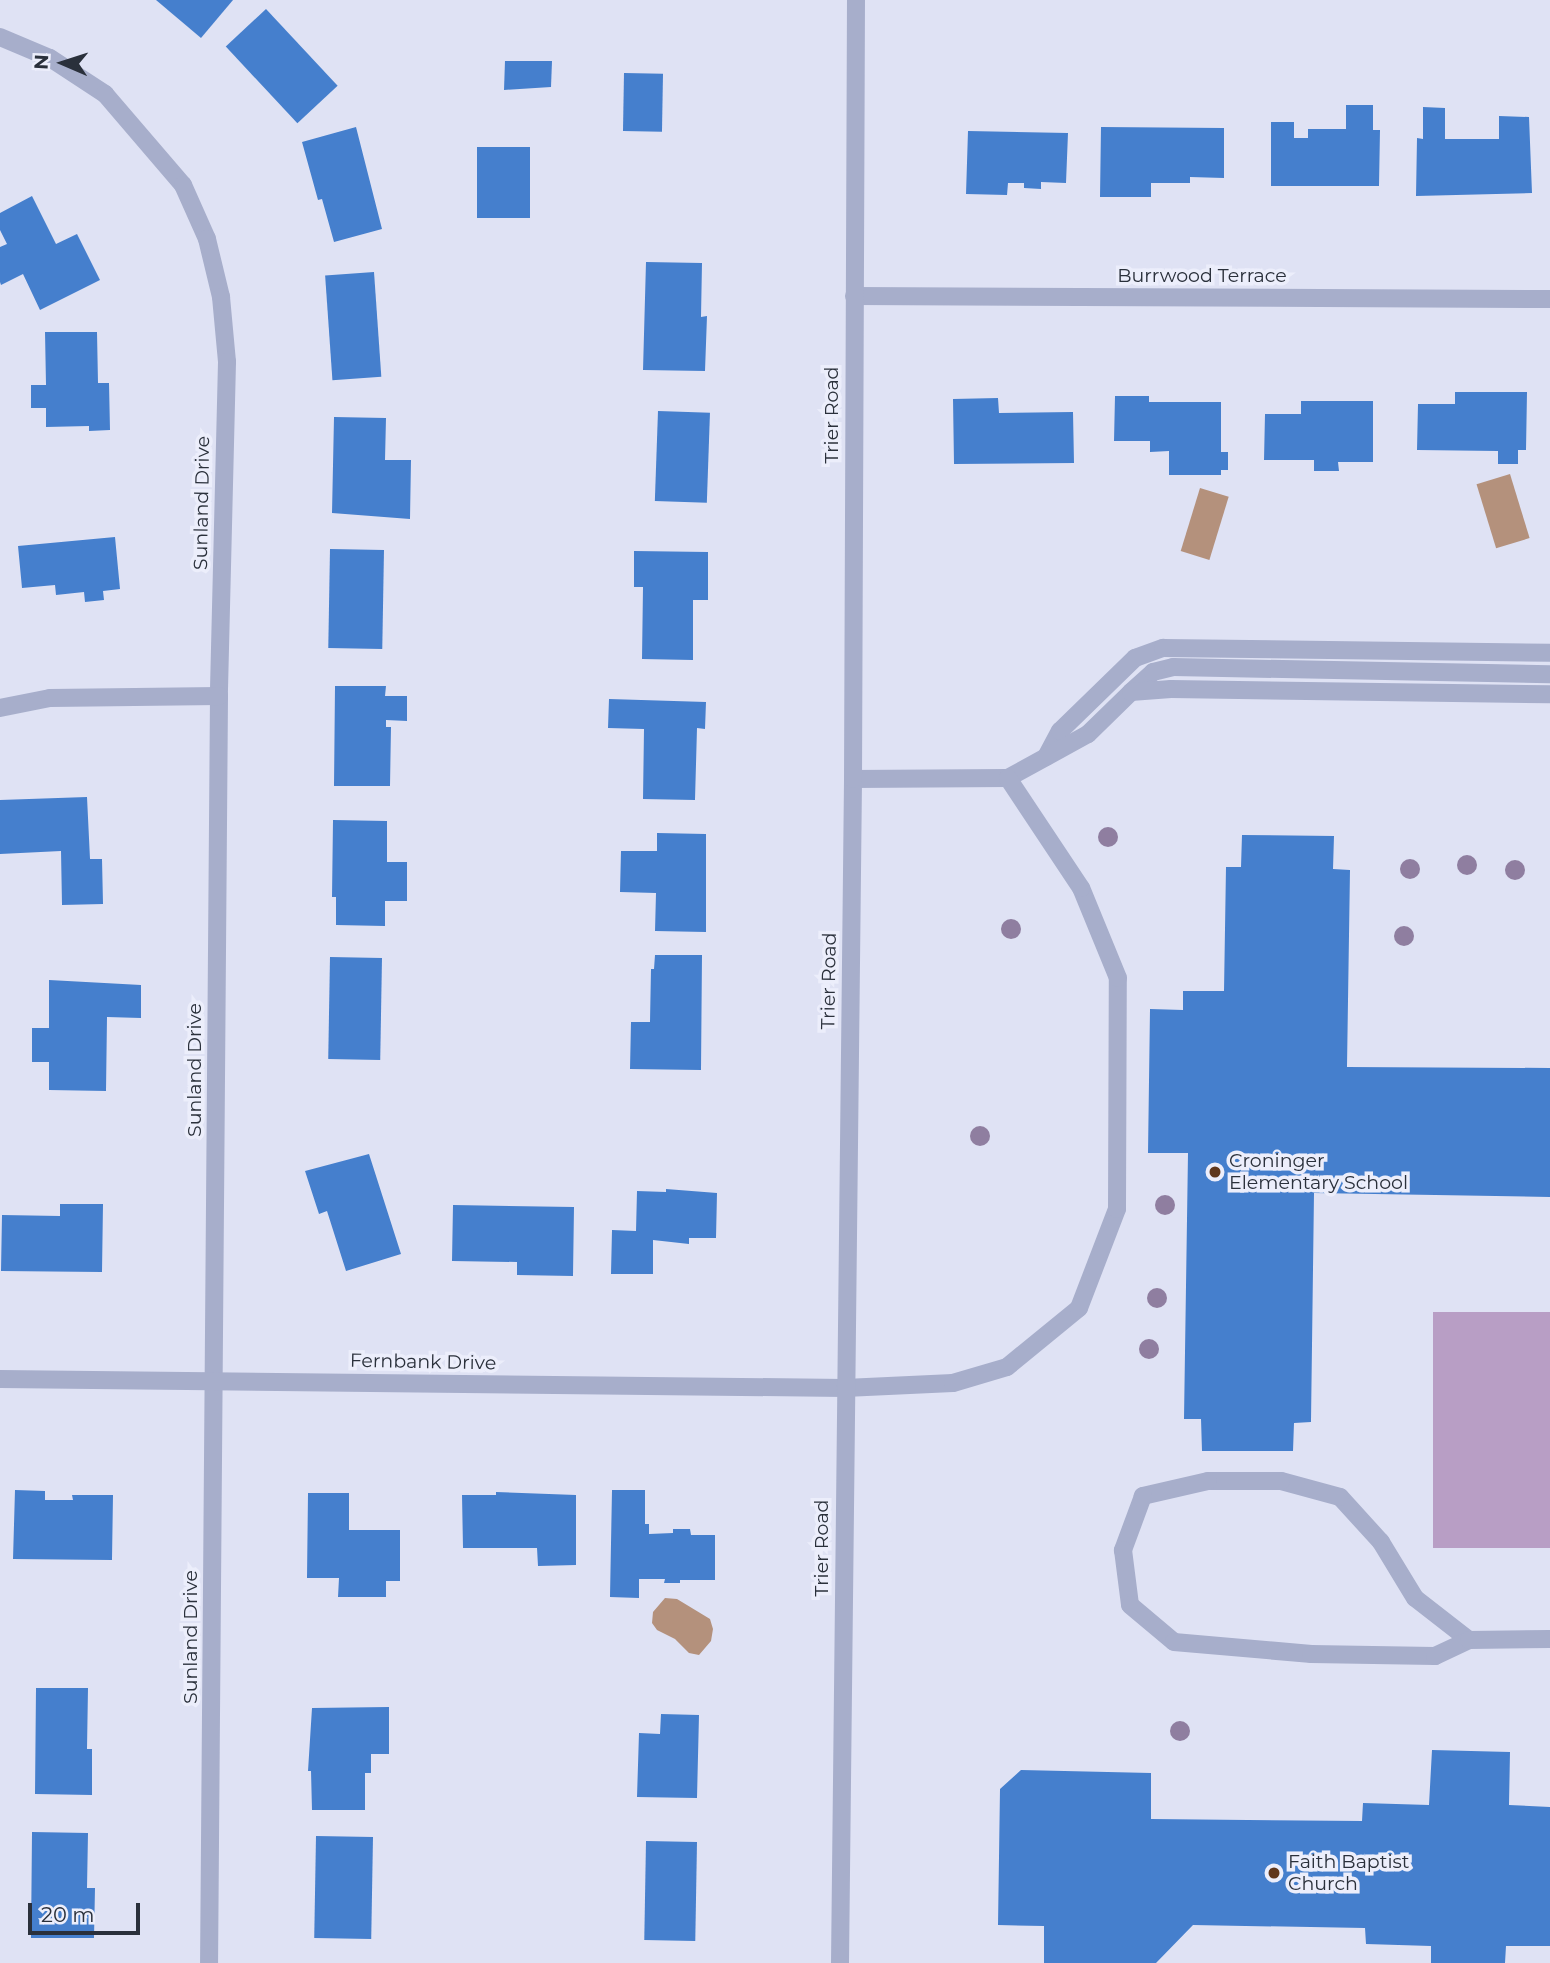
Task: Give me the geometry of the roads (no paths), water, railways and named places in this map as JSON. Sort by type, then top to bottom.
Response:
[{"type":"street","name":"Trier Road","points":[[840,1963],[853,779],[856,0]]},
{"type":"street","name":"Sunland Drive","points":[[0,37],[50,58],[105,94],[183,185],[206,239],[221,297],[227,362],[219,695],[209,1963]]},
{"type":"street","name":"Burrwood Terrace","points":[[854,296],[1550,299]]},
{"type":"street","points":[[1046,757],[1060,731],[1135,658],[1163,648],[1550,653]]},
{"type":"street","points":[[853,779],[1008,778],[1088,734],[1153,672],[1173,667],[1550,674]]},
{"type":"street","points":[[1131,692],[1171,689],[1550,694]]},
{"type":"street","points":[[0,708],[50,698],[219,695]]},
{"type":"street","name":"Fernbank Drive","points":[[0,1379],[845,1388],[953,1383],[1007,1367],[1079,1308],[1117,1209],[1118,978],[1081,888],[1008,778]]},
{"type":"street","points":[[1469,1640],[1415,1598],[1381,1542],[1340,1497],[1281,1481],[1208,1481],[1143,1496],[1123,1549],[1130,1605],[1174,1642],[1311,1654],[1435,1656],[1469,1640],[1550,1639]]},
{"type":"place","name":"Croninger Elementary School","points":[[1215,1172]]},
{"type":"place","name":"Faith Baptist Church","points":[[1274,1873]]}]
